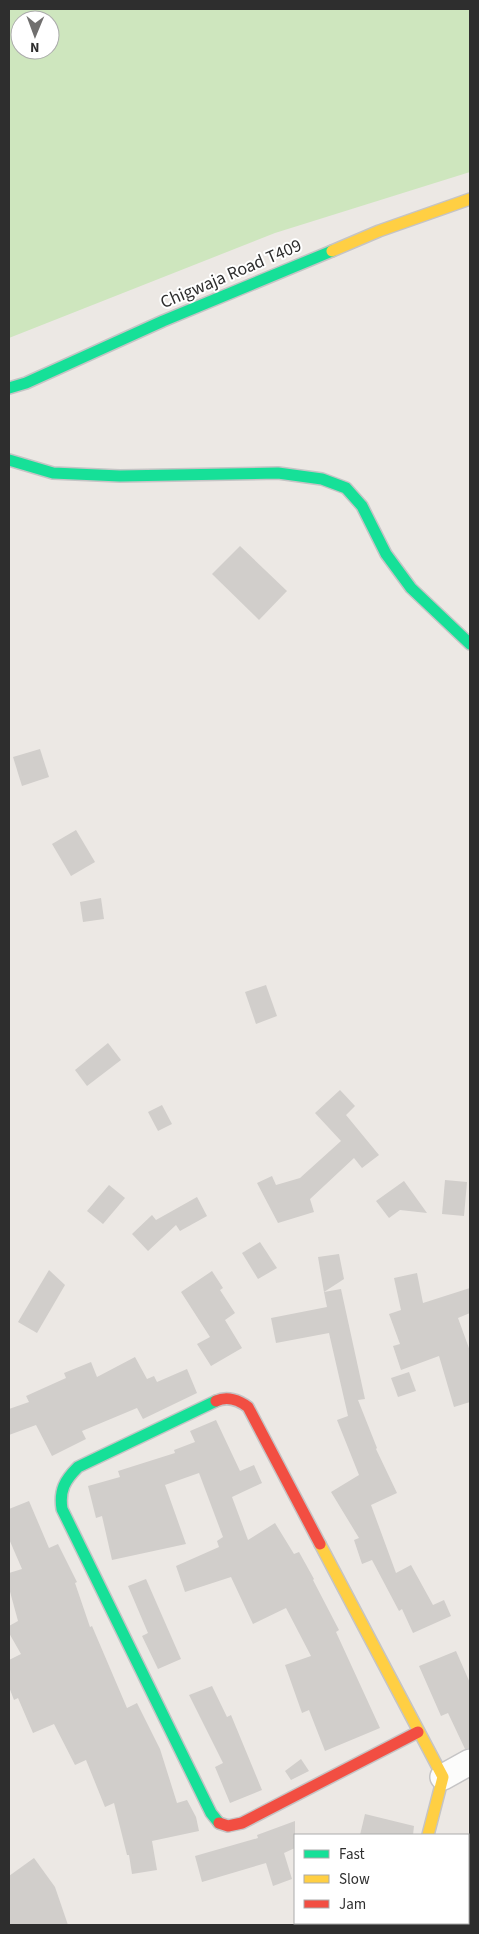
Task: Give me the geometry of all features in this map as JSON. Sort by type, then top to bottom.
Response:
[{"type":"street","name":"Chigwaja Road T409","points":[[9,388],[26,383],[163,321],[379,231],[470,199]]},
{"type":"street","points":[[9,460],[53,473],[120,476],[278,473],[322,479],[346,488],[362,506],[386,554],[411,588],[470,644]]},
{"type":"street","points":[[418,1732],[242,1823],[229,1827],[219,1824],[211,1813],[62,1509],[61,1488],[66,1478],[78,1467],[222,1399],[242,1402],[253,1416],[443,1777],[428,1834]]},
{"type":"street","points":[[443,1777],[470,1762]]},
{"type":"green space","points":[[9,9],[470,9],[470,172],[275,233],[9,338]]},
{"type":"building","points":[[240,546],[287,591],[259,620],[212,574]]},
{"type":"building","points":[[40,749],[49,777],[22,786],[13,757]]},
{"type":"building","points":[[76,830],[95,862],[71,876],[52,844]]},
{"type":"building","points":[[101,898],[104,919],[83,922],[80,902]]},
{"type":"building","points":[[266,985],[277,1016],[256,1024],[245,992]]},
{"type":"building","points":[[108,1043],[121,1060],[87,1086],[75,1070]]},
{"type":"building","points":[[340,1090],[355,1106],[346,1115],[379,1155],[362,1168],[354,1158],[310,1199],[314,1212],[278,1223],[257,1183],[272,1176],[276,1185],[300,1178],[341,1141],[315,1113]]},
{"type":"building","points":[[162,1105],[172,1124],[158,1131],[148,1112]]},
{"type":"building","points":[[445,1180],[467,1182],[464,1216],[442,1214]]},
{"type":"building","points":[[404,1181],[427,1213],[400,1210],[389,1218],[376,1201]]},
{"type":"building","points":[[109,1185],[125,1198],[103,1224],[87,1211]]},
{"type":"building","points":[[197,1197],[207,1216],[180,1231],[176,1225],[148,1251],[132,1234],[152,1215],[156,1220]]},
{"type":"building","points":[[260,1242],[277,1268],[258,1279],[242,1253]]},
{"type":"building","points":[[339,1254],[344,1279],[324,1292],[318,1257]]},
{"type":"building","points":[[49,1270],[65,1285],[37,1333],[18,1322]]},
{"type":"building","points":[[212,1271],[223,1288],[220,1290],[235,1313],[225,1320],[242,1348],[211,1366],[197,1344],[210,1337],[181,1292]]},
{"type":"building","points":[[417,1273],[423,1303],[470,1288],[470,1313],[458,1318],[470,1351],[470,1402],[454,1407],[439,1356],[401,1370],[393,1346],[400,1344],[389,1314],[401,1310],[394,1278]]},
{"type":"building","points":[[341,1289],[365,1399],[358,1400],[376,1449],[397,1493],[371,1505],[396,1573],[411,1565],[433,1605],[444,1600],[451,1616],[413,1633],[402,1609],[399,1611],[372,1560],[362,1564],[354,1540],[359,1538],[331,1492],[359,1475],[337,1420],[348,1416],[329,1333],[276,1343],[271,1318],[327,1307],[324,1292]]},
{"type":"building","points":[[135,1357],[147,1379],[154,1376],[157,1382],[187,1369],[197,1393],[143,1419],[137,1408],[82,1431],[86,1439],[52,1456],[36,1425],[9,1435],[9,1409],[29,1402],[26,1396],[66,1378],[64,1373],[91,1362],[97,1377]]},
{"type":"building","points":[[409,1372],[416,1391],[398,1397],[391,1378]]},
{"type":"building","points":[[216,1420],[240,1471],[254,1465],[262,1483],[232,1497],[248,1540],[275,1523],[294,1554],[299,1552],[339,1630],[336,1632],[380,1728],[325,1751],[309,1710],[302,1713],[285,1665],[311,1656],[286,1608],[253,1624],[231,1577],[185,1592],[176,1566],[219,1547],[217,1541],[223,1537],[199,1473],[165,1485],[186,1544],[112,1560],[102,1516],[96,1518],[88,1486],[120,1477],[118,1471],[175,1453],[174,1450],[195,1442],[190,1431]]},
{"type":"building","points":[[29,1501],[49,1548],[58,1544],[77,1582],[75,1583],[90,1627],[92,1626],[127,1708],[137,1703],[160,1749],[177,1803],[187,1800],[196,1817],[199,1831],[152,1841],[157,1870],[132,1874],[129,1855],[127,1855],[114,1803],[105,1807],[86,1760],[75,1765],[54,1724],[33,1733],[18,1698],[14,1700],[9,1687],[9,1660],[21,1654],[9,1633],[9,1626],[18,1621],[9,1588],[9,1573],[22,1569],[9,1539],[9,1509]]},
{"type":"building","points":[[146,1579],[181,1659],[158,1669],[142,1636],[148,1633],[128,1586]]},
{"type":"building","points":[[456,1651],[470,1683],[470,1748],[465,1749],[448,1713],[441,1716],[419,1666]]},
{"type":"building","points":[[212,1686],[227,1717],[231,1715],[262,1790],[230,1803],[215,1767],[223,1763],[189,1695]]},
{"type":"building","points":[[301,1759],[309,1771],[291,1780],[285,1771]]},
{"type":"building","points":[[365,1814],[414,1826],[413,1834],[360,1834]]},
{"type":"building","points":[[295,1821],[294,1848],[284,1853],[292,1879],[273,1886],[266,1863],[202,1882],[195,1856],[258,1838],[257,1835]]},
{"type":"building","points":[[34,1858],[55,1887],[68,1925],[9,1925],[9,1876]]},
{"type":"traffic: fast","points":[[9,388],[26,383],[163,321],[332,251]]},
{"type":"traffic: fast","points":[[9,460],[53,473],[120,476],[278,473],[322,479],[346,488],[362,506],[386,554],[411,588],[470,644]]},
{"type":"traffic: fast","points":[[216,1401],[78,1467],[64,1486],[61,1502],[62,1509],[211,1813],[219,1823]]},
{"type":"traffic: slow","points":[[332,251],[379,231],[470,199]]},
{"type":"traffic: slow","points":[[320,1544],[443,1777],[428,1834]]},
{"type":"traffic: jam","points":[[216,1401],[224,1399],[233,1400],[241,1402],[248,1407],[320,1544]]},
{"type":"traffic: jam","points":[[219,1823],[228,1826],[242,1823],[418,1732]]}]
